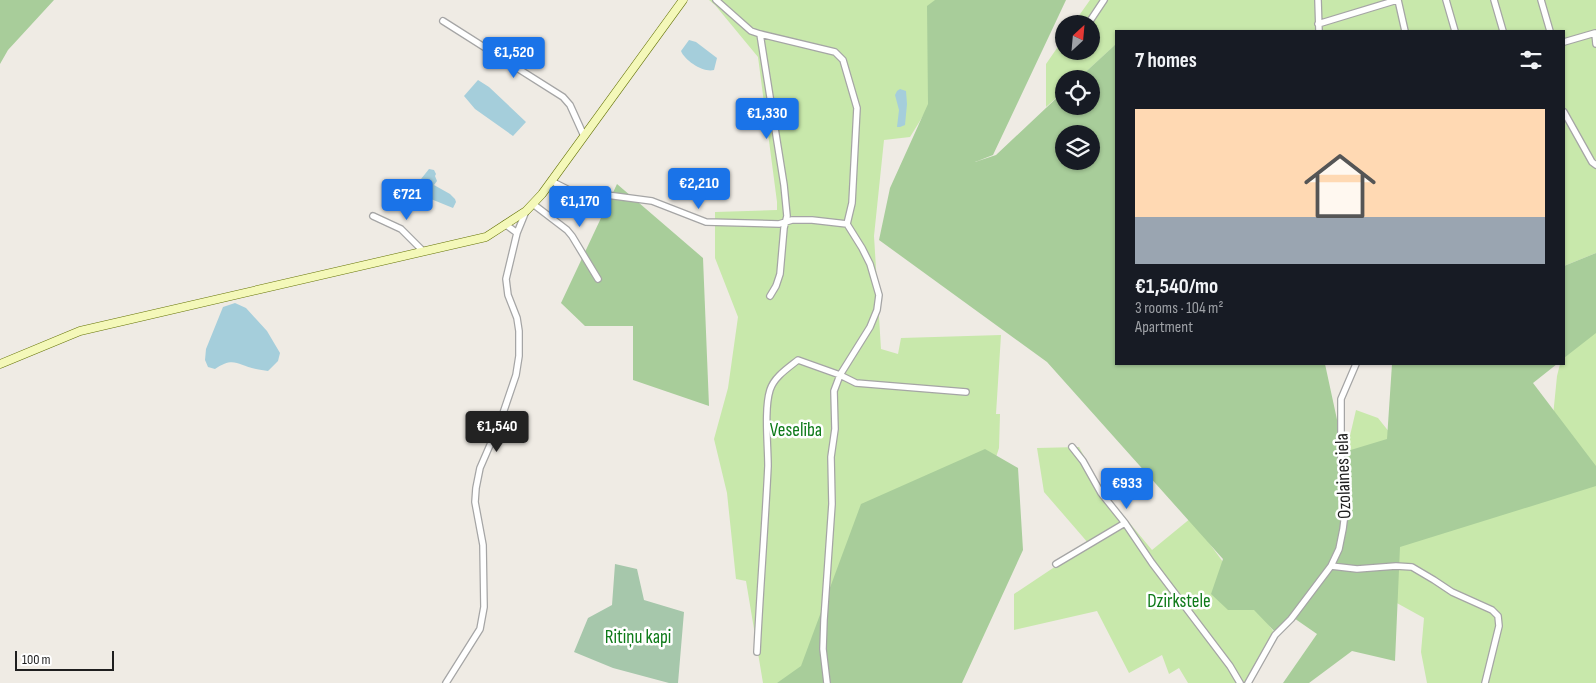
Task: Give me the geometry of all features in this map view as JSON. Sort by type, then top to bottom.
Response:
[{"type":"street","points":[[0,364],[80,331],[486,237],[526,210],[542,194],[683,0]]},
{"type":"street","points":[[716,0],[750,31],[834,52],[843,60],[857,108],[852,203],[847,224],[870,264],[879,295],[877,310],[870,327],[840,375],[834,390],[835,429],[831,457],[832,504],[823,649],[827,683]]},
{"type":"street","points":[[1094,15],[1104,0]]},
{"type":"street","points":[[1318,0],[1318,28],[1398,0],[1405,30]]},
{"type":"street","points":[[1446,0],[1455,30]]},
{"type":"street","points":[[1494,0],[1503,30]]},
{"type":"street","points":[[1541,0],[1550,30]]},
{"type":"street","points":[[443,20],[563,97],[570,105],[584,136]]},
{"type":"street","points":[[760,34],[784,186],[786,216],[780,274],[770,296]]},
{"type":"street","points":[[1565,42],[1596,34],[1596,44]]},
{"type":"street","points":[[1565,114],[1592,162],[1596,165]]},
{"type":"street","points":[[551,181],[569,190],[652,201],[696,220],[706,222],[779,224],[792,220],[812,220],[847,224]]},
{"type":"street","points":[[532,204],[567,230],[598,279]]},
{"type":"street","points":[[446,683],[480,629],[484,607],[483,545],[475,502],[480,468],[500,422],[516,375],[519,331],[517,318],[508,295],[506,279],[517,233],[526,210]]},
{"type":"street","points":[[373,216],[401,229],[423,251]]},
{"type":"street","points":[[505,224],[517,233]]},
{"type":"street","points":[[757,652],[766,512],[768,398],[771,387],[780,375],[798,360],[840,375],[856,383],[966,392]]},
{"type":"street","name":"Ozolaines iela","points":[[1248,683],[1276,635],[1331,566],[1341,539],[1345,514],[1341,461],[1341,399],[1356,365]]},
{"type":"street","points":[[1072,447],[1083,461],[1101,493],[1230,666],[1240,683]]},
{"type":"street","points":[[1056,564],[1125,523]]},
{"type":"street","points":[[1331,566],[1357,569],[1396,566],[1412,568],[1452,592],[1492,610],[1498,616],[1499,626],[1485,683]]},
{"type":"green space","points":[[0,0],[54,0],[8,50],[0,64]]},
{"type":"green space","name":"Veselība","points":[[709,0],[936,0],[929,52],[928,108],[910,137],[884,140],[874,236],[881,349],[898,354],[901,338],[1001,335],[996,414],[1000,414],[999,448],[982,500],[882,683],[763,683],[746,581],[736,579],[727,493],[714,439],[728,388],[738,317],[715,258],[715,212],[777,210],[777,202],[758,57]]},
{"type":"green space","points":[[935,0],[1066,0],[1059,15],[1055,15],[1055,23],[993,155],[975,162],[996,155],[1055,99],[1055,115],[1100,115],[1100,70],[1088,70],[1115,45],[1115,365],[1325,365],[1344,452],[1387,439],[1392,365],[1556,365],[1533,383],[1596,466],[1596,486],[1400,547],[1395,661],[1352,651],[1309,683],[1283,683],[1317,634],[1291,616],[1275,632],[1254,610],[1228,610],[1211,594],[1223,559],[1047,362],[879,240],[890,188],[928,104],[927,6]]},
{"type":"green space","points":[[1090,0],[1596,0],[1596,253],[1565,266],[1565,30],[1115,30],[1114,46],[1100,59],[1100,15],[1079,15]]},
{"type":"green space","points":[[1055,51],[1055,60],[1099,60],[1088,70],[1055,70],[1055,99],[1046,107],[1046,64]]},
{"type":"green space","points":[[617,184],[703,258],[709,406],[633,380],[633,326],[585,326],[561,303]]},
{"type":"green space","points":[[1596,253],[1596,333],[1565,357],[1565,266]]},
{"type":"green space","points":[[1596,312],[1596,683],[1427,683],[1421,652],[1424,618],[1337,570],[1345,457],[1356,410],[1378,418],[1390,433],[1549,456],[1557,376],[1560,365],[1565,365],[1565,346]]},
{"type":"green space","name":"Dzirkstele","points":[[1079,447],[1103,491],[1152,550],[1191,518],[1276,635],[1250,683],[1188,683],[1179,668],[1169,674],[1162,655],[1129,673],[1097,611],[1014,630],[1014,594],[1089,544],[1044,492],[1037,448]]},
{"type":"green space","points":[[985,449],[1018,468],[1023,550],[962,683],[777,683],[801,666],[861,504]]},
{"type":"green space","name":"Ritiņu kapi","points":[[615,564],[637,569],[644,600],[684,612],[678,683],[669,683],[613,668],[574,652],[588,618],[612,605]]},
{"type":"water","points":[[689,40],[696,42],[717,58],[714,70],[700,68],[683,55],[681,51]]},
{"type":"water","points":[[478,80],[489,87],[526,122],[513,136],[475,109],[464,96]]},
{"type":"water","points":[[900,89],[906,91],[907,104],[905,125],[897,127],[899,110],[895,95]]},
{"type":"water","points":[[429,169],[434,170],[436,174],[437,181],[434,185],[455,199],[456,202],[453,208],[426,197],[426,188],[417,186]]},
{"type":"water","points":[[235,303],[246,308],[267,331],[280,353],[278,361],[268,371],[231,362],[215,369],[208,367],[205,360],[206,349],[223,307]]}]
